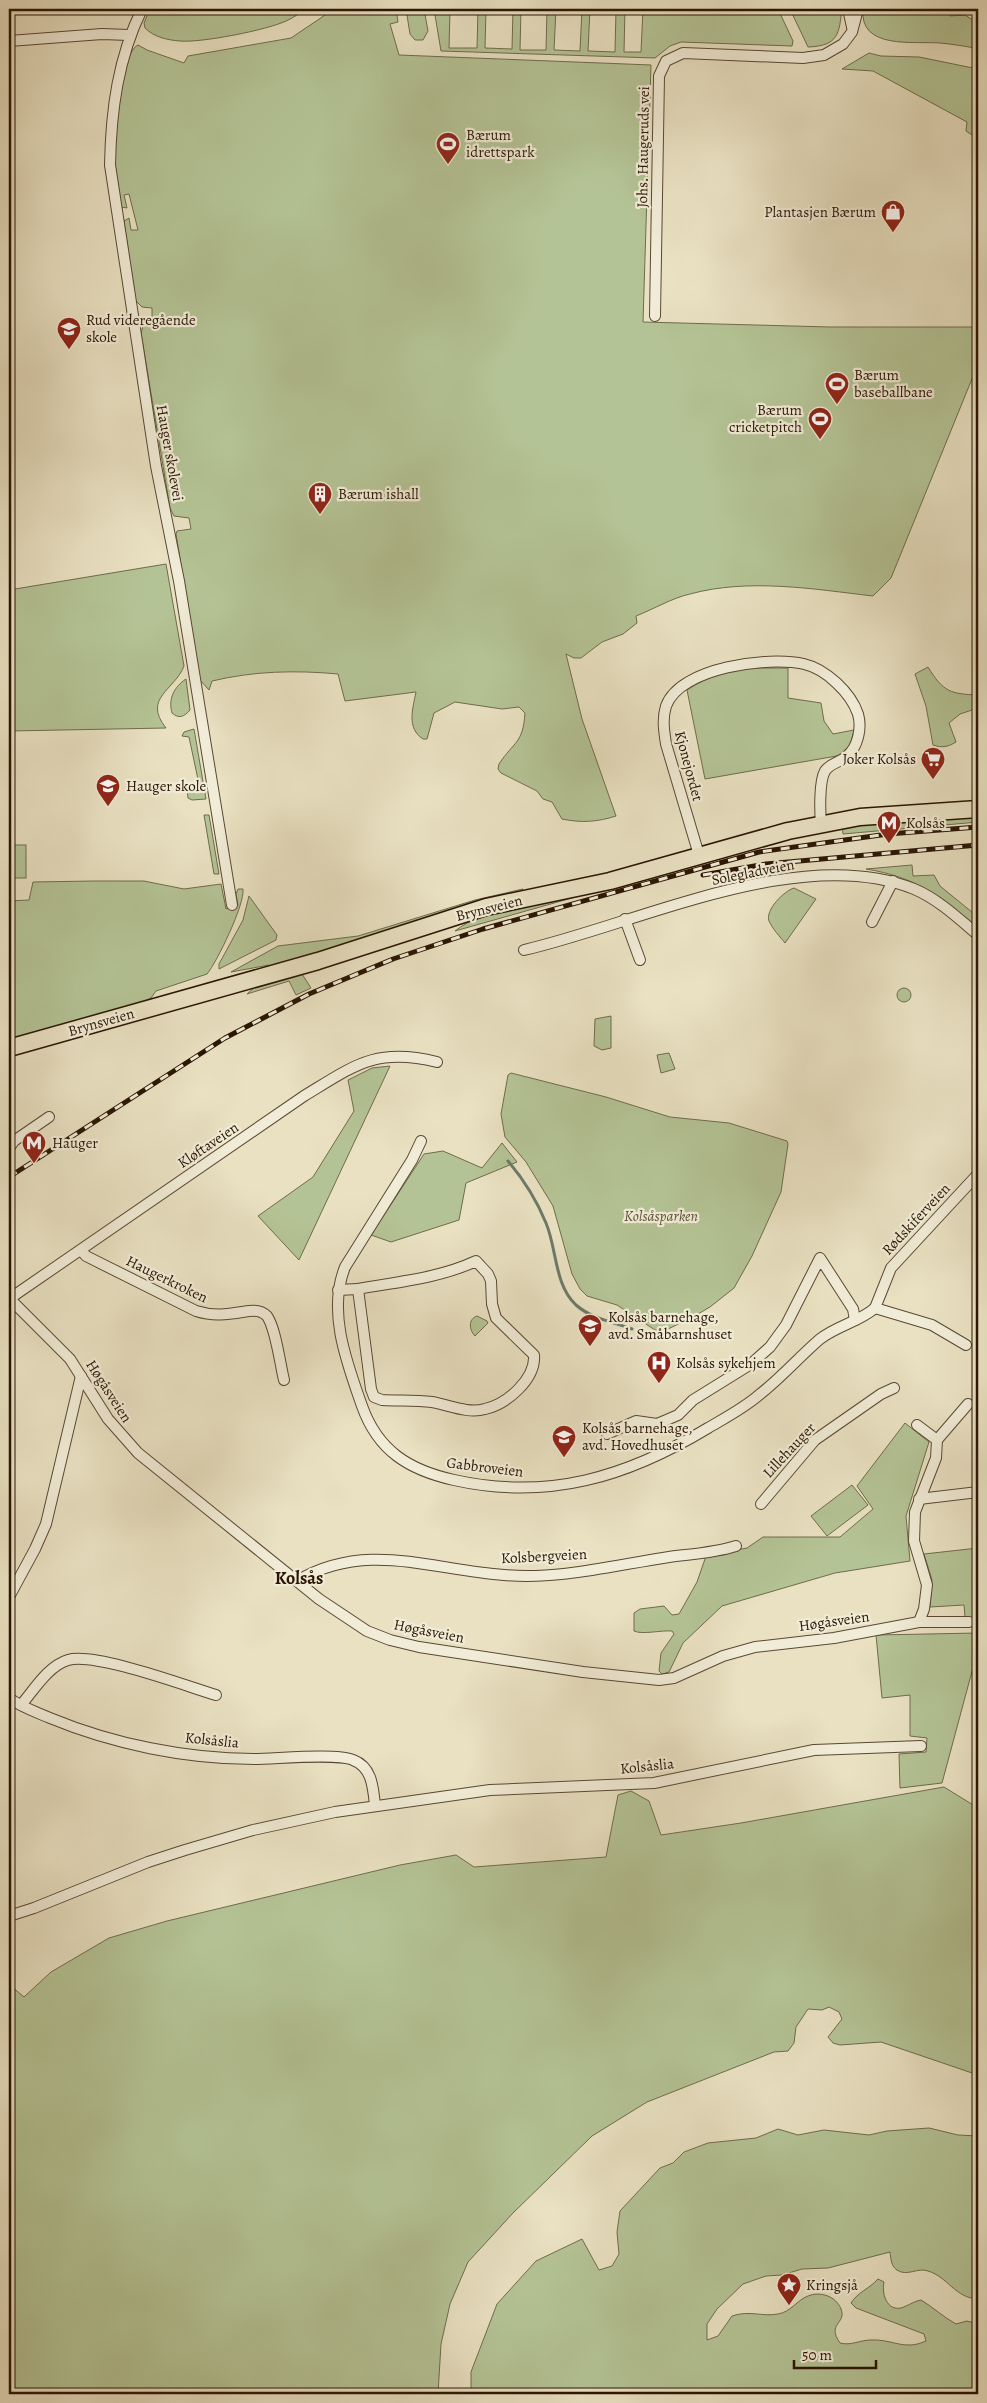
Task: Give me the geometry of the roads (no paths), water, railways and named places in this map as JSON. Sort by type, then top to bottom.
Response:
[{"type":"main road","name":"Brynsveien","points":[[9,1048],[318,961],[486,907],[610,881],[699,855],[821,824],[883,815],[978,809]]},
{"type":"street","name":"Hauger skolevei","points":[[142,9],[129,35],[114,99],[110,128],[110,165],[156,466],[179,581],[232,905]]},
{"type":"street","points":[[848,9],[852,28]]},
{"type":"street","name":"Johs. Haugeruds vei","points":[[655,316],[659,76],[666,61],[683,53],[803,58],[824,55],[843,44],[852,28],[858,9]]},
{"type":"street","points":[[9,41],[102,34],[129,35]]},
{"type":"street","name":"Kjonejordet","points":[[699,855],[666,744],[663,727],[664,714],[669,700],[682,687],[698,677],[728,667],[772,662],[804,664],[833,680],[854,705],[859,720],[858,735],[854,747],[846,757],[833,763],[825,771],[822,786],[821,824]]},
{"type":"street","name":"Solegladveien","points":[[524,950],[625,919],[724,892],[792,879],[846,875],[893,881],[932,898],[978,935]]},
{"type":"street","points":[[872,922],[893,881]]},
{"type":"street","points":[[625,919],[640,960]]},
{"type":"street","name":"Kløftaveien","points":[[9,1299],[304,1096],[352,1067],[371,1059],[392,1056],[438,1062]]},
{"type":"street","points":[[9,1148],[14,1142],[49,1117]]},
{"type":"street","name":"Gabbroveien","points":[[421,1141],[399,1182],[353,1252],[340,1280],[337,1307],[340,1331],[355,1384],[371,1427],[390,1450],[416,1469],[429,1474],[469,1483],[508,1488],[534,1488],[583,1483],[635,1466],[693,1438],[758,1396],[838,1326],[856,1320],[875,1308]]},
{"type":"street","name":"Rødskiferveien","points":[[875,1308],[891,1268],[978,1174]]},
{"type":"street","name":"Haugerkroken","points":[[82,1250],[86,1256],[196,1311],[212,1316],[234,1315],[251,1310],[261,1311],[267,1317],[284,1380]]},
{"type":"street","points":[[607,1434],[636,1421],[658,1424],[678,1415],[693,1400],[750,1364],[770,1348],[786,1325],[820,1258],[854,1309],[856,1320]]},
{"type":"street","points":[[338,1290],[358,1289],[425,1277],[463,1267],[476,1261],[488,1274],[491,1281],[492,1304],[496,1318],[534,1355],[532,1370],[513,1394],[486,1409],[456,1408],[433,1402],[382,1400],[374,1397],[371,1389],[358,1289]]},
{"type":"street","name":"Høgåsveien","points":[[9,1299],[70,1359],[108,1419],[138,1453],[346,1619],[367,1631],[390,1640],[436,1650],[640,1679],[674,1678],[722,1656],[755,1647],[834,1638],[919,1622],[969,1622]]},
{"type":"street","points":[[875,1308],[932,1325],[966,1345]]},
{"type":"street","points":[[9,1597],[46,1524],[81,1376]]},
{"type":"street","name":"Lillehauger","points":[[761,1504],[815,1440],[882,1394],[894,1388]]},
{"type":"street","points":[[919,1622],[924,1609],[927,1585],[914,1541],[915,1512],[936,1458],[937,1440],[968,1404]]},
{"type":"street","points":[[917,1425],[937,1440]]},
{"type":"street","points":[[919,1499],[978,1492]]},
{"type":"street","name":"Kolsbergveien","points":[[297,1581],[342,1563],[372,1558],[518,1576],[609,1567],[713,1552],[736,1546]]},
{"type":"street","points":[[21,1705],[48,1674],[59,1665],[78,1659],[106,1663],[156,1676],[216,1695]]},
{"type":"street","name":"Kolsåslia","points":[[9,1698],[56,1721],[105,1737],[203,1756],[238,1759],[349,1758],[366,1769],[371,1779],[375,1805]]},
{"type":"street","name":"Kolsåslia","points":[[9,1916],[34,1908],[148,1862],[211,1842],[296,1820],[375,1805],[490,1790],[654,1783],[814,1750],[921,1746]]},
{"type":"waterway","points":[[508,1161],[530,1191],[542,1215],[550,1233],[560,1277],[569,1297],[576,1305],[589,1314],[632,1329]]},
{"type":"railway","points":[[9,1177],[225,1038],[309,994],[393,959],[483,929],[759,852],[888,834],[978,827]]},
{"type":"railway","points":[[703,875],[766,864],[978,845]]},
{"type":"place","name":"Bærum idrettspark","points":[[448,165]]},
{"type":"place","name":"Plantasjen Bærum","points":[[893,233]]},
{"type":"place","name":"Rud videregående skole","points":[[69,350]]},
{"type":"place","name":"Bærum baseballbane","points":[[837,405]]},
{"type":"place","name":"Bærum cricketpitch","points":[[820,440]]},
{"type":"place","name":"Bærum ishall","points":[[320,515]]},
{"type":"place","name":"Joker Kolsås","points":[[933,780]]},
{"type":"place","name":"Hauger skole","points":[[108,807]]},
{"type":"place","name":"Kolsås","points":[[889,844]]},
{"type":"place","name":"Hauger","points":[[34,1164]]},
{"type":"place","name":"Kolsås barnehage, avd. Småbarnshuset","points":[[590,1347]]},
{"type":"place","name":"Kolsås sykehjem","points":[[659,1384]]},
{"type":"place","name":"Kolsås barnehage, avd. Hovedhuset","points":[[564,1458]]},
{"type":"place","name":"Kringsjå","points":[[789,2306]]},
{"type":"district","name":"Kolsås","points":[[299,1578]]},
{"type":"park label","name":"Kolsåsparken","points":[[661,1216]]}]
